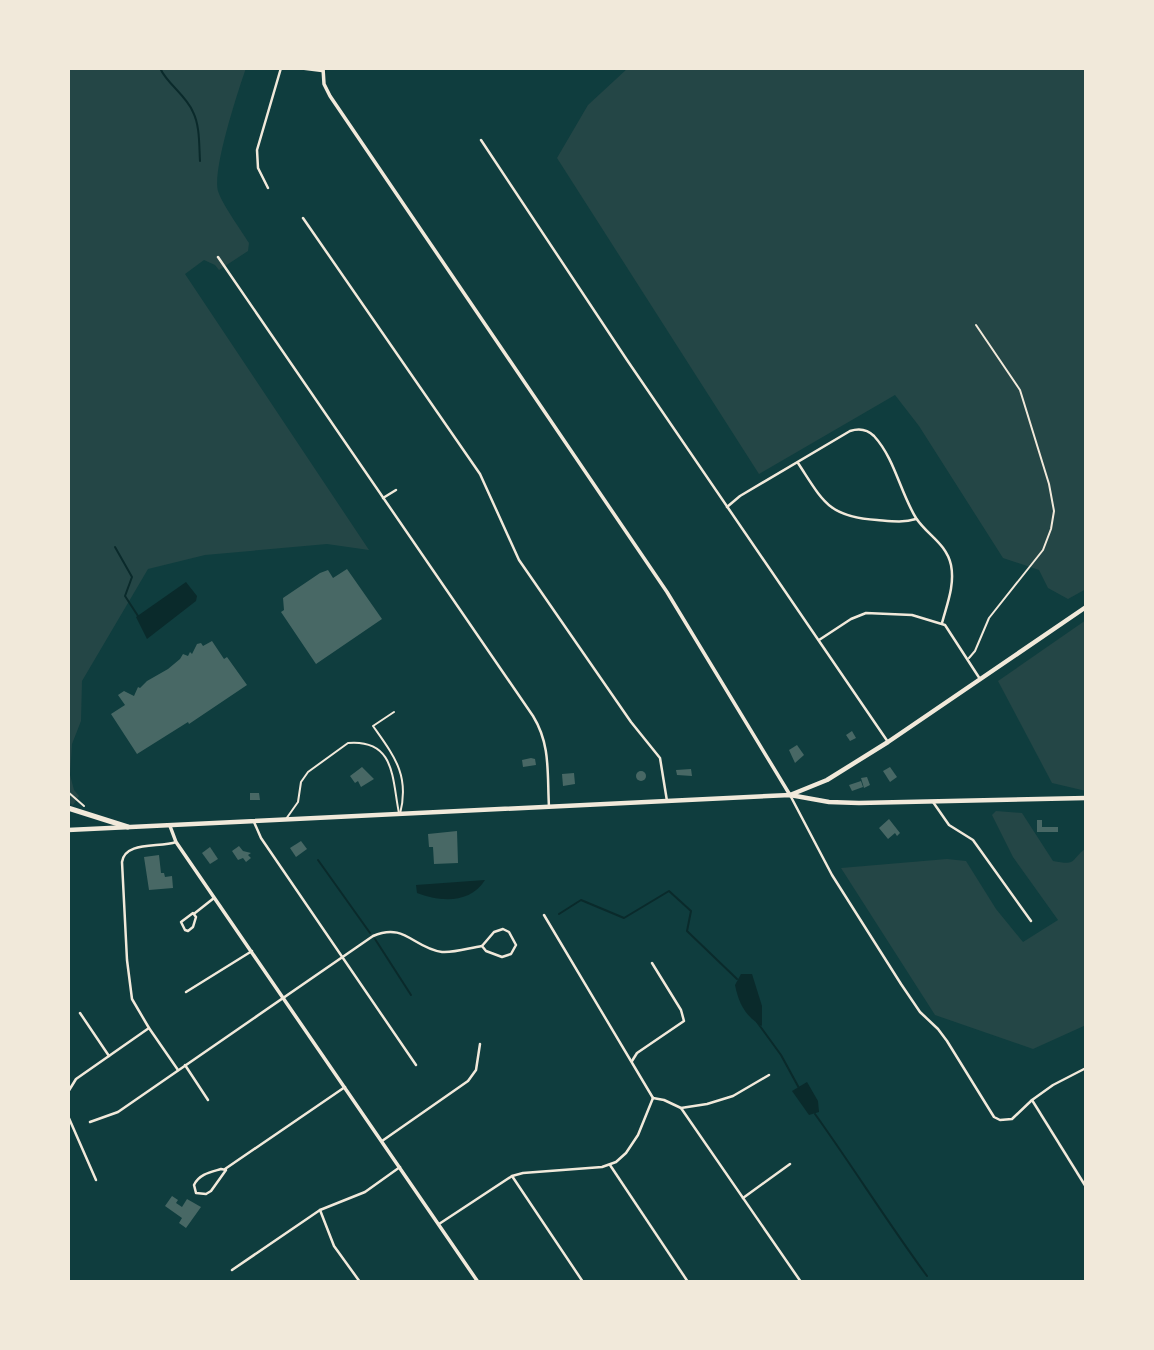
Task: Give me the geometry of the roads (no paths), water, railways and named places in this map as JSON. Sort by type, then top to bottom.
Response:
[{"type":"highway","points":[[68,808],[128,827]]},
{"type":"main road","points":[[790,795],[830,779],[1086,607]]},
{"type":"main road","points":[[68,831],[790,795],[829,802],[859,803],[1086,798]]},
{"type":"street","points":[[268,188],[258,169],[257,150],[281,68]]},
{"type":"street","points":[[298,68],[322,70],[324,84],[330,96],[667,592],[790,795],[832,875],[920,1012],[947,1041],[991,1113],[1000,1120],[1012,1119],[1053,1085],[1086,1068]]},
{"type":"street","points":[[481,140],[888,742]]},
{"type":"street","points":[[303,218],[480,474],[519,560],[631,722],[660,758],[667,802]]},
{"type":"street","points":[[218,257],[540,727],[546,747],[549,807]]},
{"type":"street","points":[[968,659],[975,651],[989,618],[1043,550],[1054,511],[1049,484],[1020,390],[976,325]]},
{"type":"street","points":[[727,507],[740,496],[850,431],[862,429],[875,437],[883,449],[917,519],[939,541],[950,562],[952,582],[942,623]]},
{"type":"street","points":[[798,463],[823,499],[840,514],[854,518],[902,521],[917,519]]},
{"type":"street","points":[[383,498],[396,490]]},
{"type":"street","points":[[819,640],[851,618],[866,613],[896,613],[942,623],[950,630],[980,680]]},
{"type":"street","points":[[394,712],[373,726],[400,767],[404,798],[399,814]]},
{"type":"street","points":[[285,820],[298,802],[301,782],[308,772],[348,743],[368,743],[382,753],[390,766],[396,785],[399,814]]},
{"type":"street","points":[[68,792],[84,806]]},
{"type":"street","points":[[933,802],[949,825],[973,840],[1031,921]]},
{"type":"street","points":[[254,822],[261,838],[416,1065]]},
{"type":"street","points":[[170,826],[176,842],[478,1282]]},
{"type":"street","points":[[176,842],[164,846],[132,848],[122,857],[130,989],[134,1003],[178,1070]]},
{"type":"street","points":[[195,914],[193,926],[188,931],[185,930],[181,922],[214,898]]},
{"type":"street","points":[[544,915],[653,1098]]},
{"type":"street","points":[[90,1122],[118,1112],[373,936],[391,930],[438,951],[482,946],[494,932],[503,929],[509,932],[516,945],[511,954],[502,957],[486,951],[482,946]]},
{"type":"street","points":[[186,992],[251,951]]},
{"type":"street","points":[[632,1061],[637,1053],[684,1021],[681,1010],[652,963]]},
{"type":"street","points":[[80,1013],[109,1056]]},
{"type":"street","points":[[68,1091],[76,1079],[149,1028]]},
{"type":"street","points":[[382,1141],[468,1081],[477,1070],[480,1044]]},
{"type":"street","points":[[185,1065],[208,1100]]},
{"type":"street","points":[[681,1108],[726,1099],[769,1075]]},
{"type":"street","points":[[225,1169],[211,1191],[206,1194],[196,1192],[196,1180],[208,1173],[225,1169],[345,1087]]},
{"type":"street","points":[[653,1098],[681,1108],[798,1281]]},
{"type":"street","points":[[439,1224],[512,1176],[610,1165],[626,1153],[638,1135],[653,1098]]},
{"type":"street","points":[[1032,1100],[1086,1187]]},
{"type":"street","points":[[68,1116],[96,1180]]},
{"type":"street","points":[[743,1198],[790,1164]]},
{"type":"street","points":[[610,1165],[688,1282]]},
{"type":"street","points":[[232,1270],[320,1210],[365,1192],[400,1167]]},
{"type":"street","points":[[512,1176],[583,1282]]},
{"type":"street","points":[[320,1210],[334,1246],[360,1282]]},
{"type":"waterway","points":[[160,68],[193,112],[198,129],[200,161]]},
{"type":"waterway","points":[[115,547],[132,577],[125,596],[138,616]]},
{"type":"waterway","points":[[318,860],[370,933]]},
{"type":"waterway","points":[[559,914],[581,900],[624,918],[669,891],[691,911],[687,931],[737,979]]},
{"type":"waterway","points":[[375,939],[411,995]]},
{"type":"waterway","points":[[757,1022],[781,1055],[799,1088]]},
{"type":"waterway","points":[[815,1114],[927,1276]]}]
